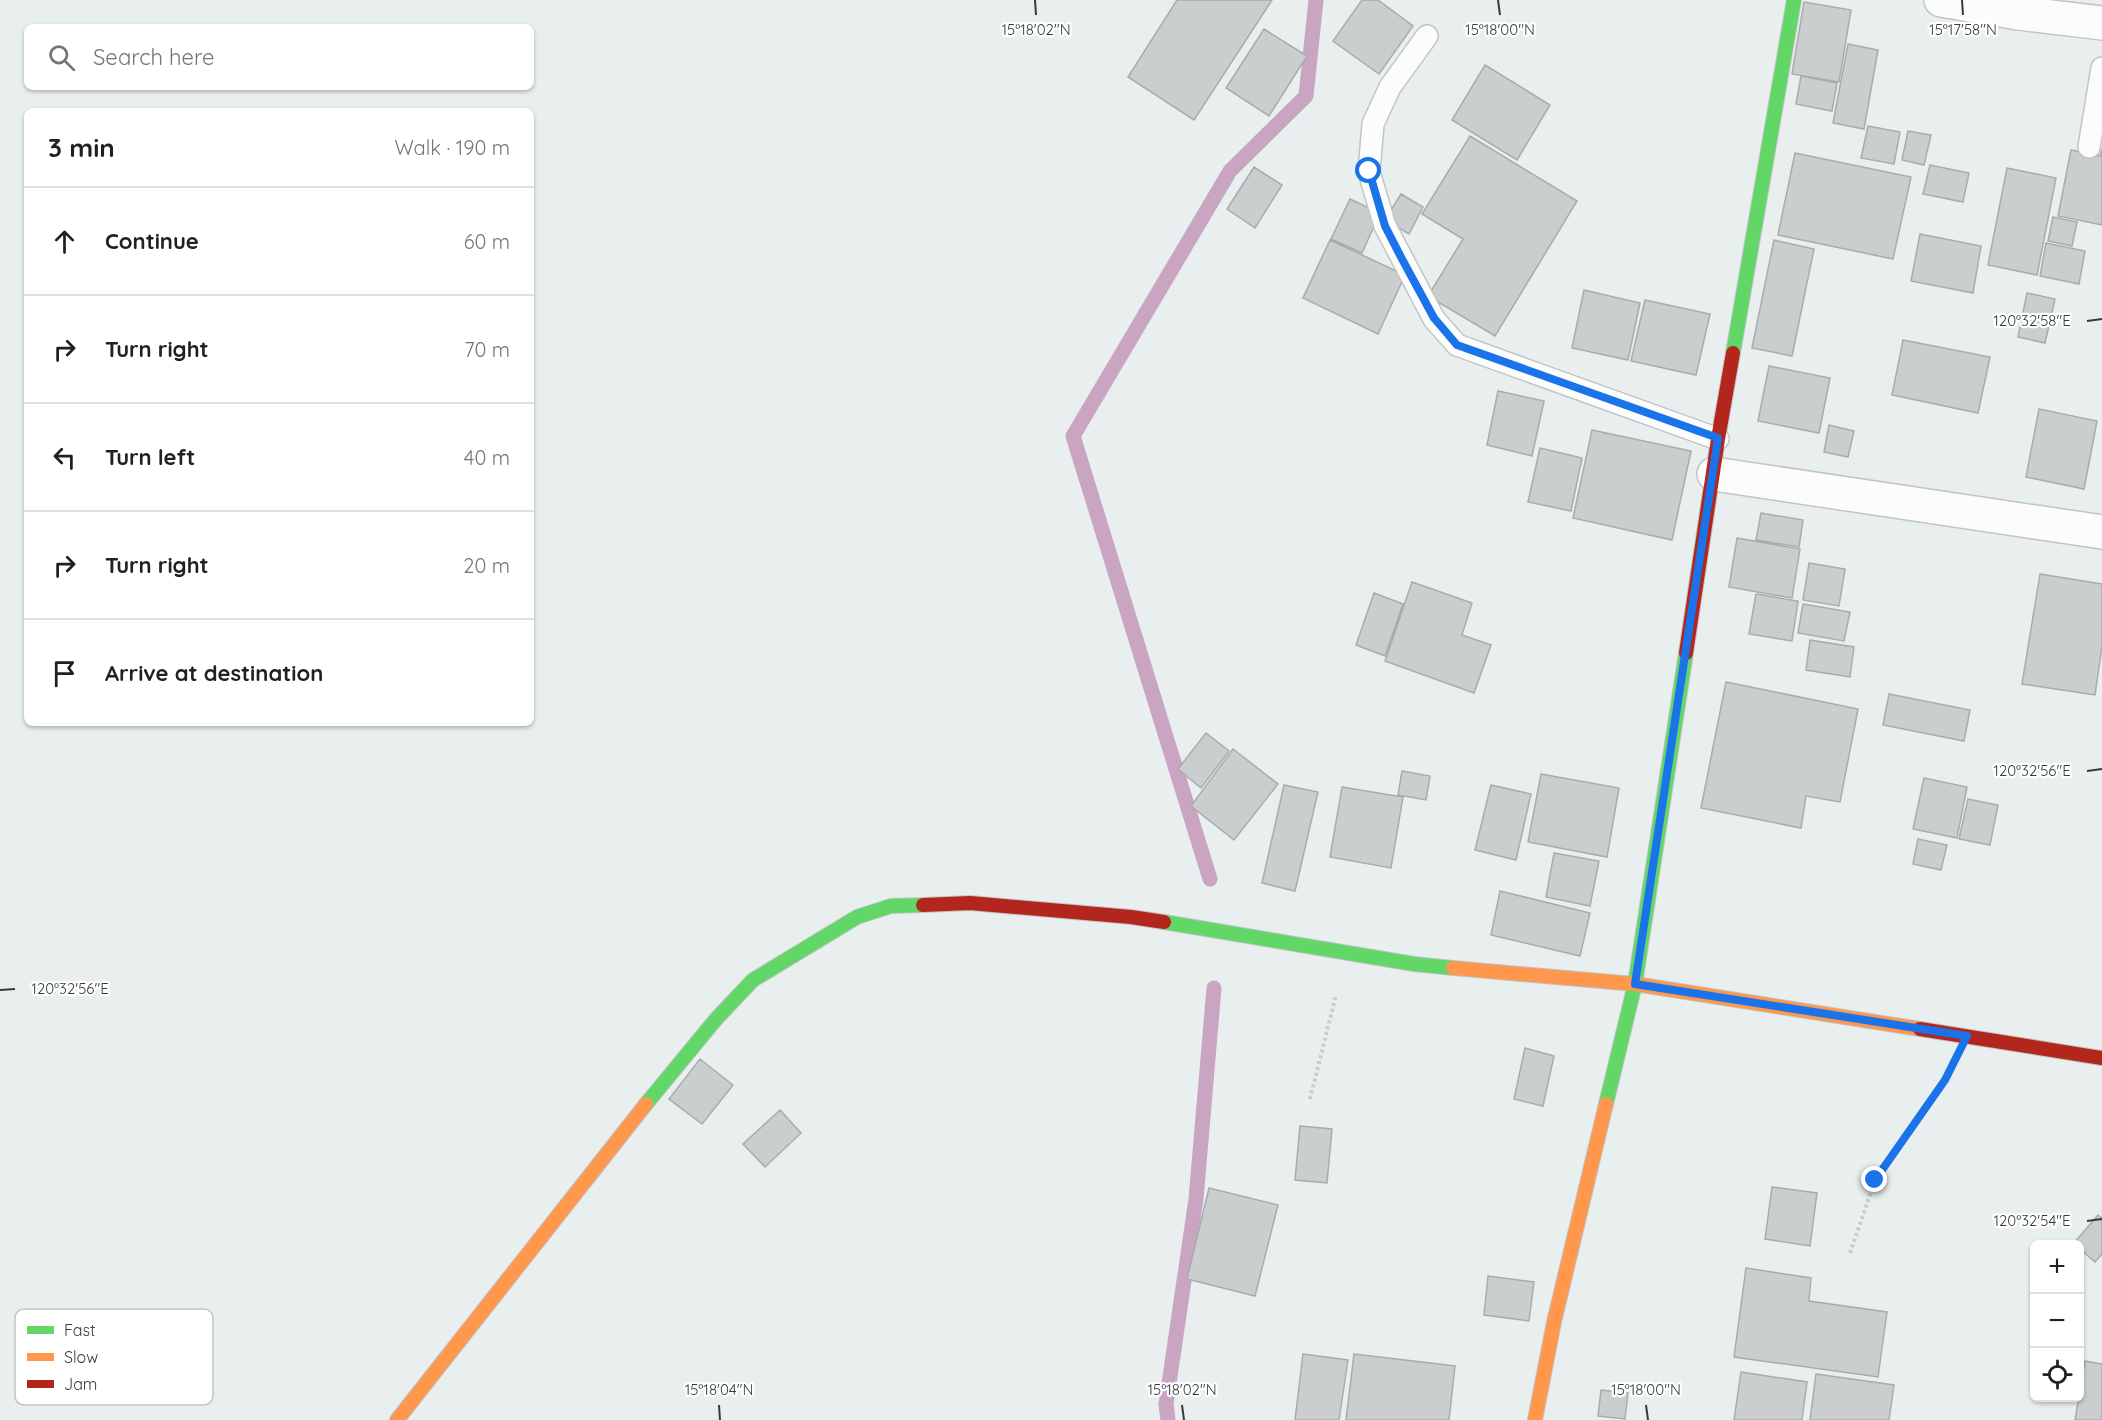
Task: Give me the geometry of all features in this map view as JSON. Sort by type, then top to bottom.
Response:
[{"type":"street","points":[[1535,1420],[1554,1322],[1635,984],[1718,438],[1794,0]]},
{"type":"street","points":[[1941,0],[2018,13],[2102,23]]},
{"type":"street","points":[[1714,474],[2102,532]]},
{"type":"street","points":[[397,1420],[635,1118],[717,1018],[753,980],[857,917],[891,906],[970,903],[1131,917],[1414,964],[1635,984],[2102,1058]]},
{"type":"lane","points":[[1427,36],[1390,87],[1373,124],[1369,171],[1385,226],[1434,318],[1457,345],[1718,438]]},
{"type":"lane","points":[[2090,147],[2102,69]]},
{"type":"path","points":[[1310,1099],[1346,953]]},
{"type":"path","points":[[1850,1253],[1875,1180],[1945,1080],[1967,1036]]},
{"type":"building","points":[[1177,0],[1272,0],[1194,120],[1128,77]]},
{"type":"building","points":[[1362,0],[1378,0],[1413,26],[1379,74],[1333,41]]},
{"type":"building","points":[[1804,2],[1851,10],[1839,82],[1792,74]]},
{"type":"building","points":[[1264,29],[1307,56],[1269,116],[1226,88]]},
{"type":"building","points":[[1848,44],[1878,50],[1864,129],[1833,123]]},
{"type":"building","points":[[1485,65],[1550,105],[1517,160],[1452,120]]},
{"type":"building","points":[[1801,76],[1837,83],[1832,111],[1796,104]]},
{"type":"building","points":[[1868,126],[1900,132],[1894,164],[1861,158]]},
{"type":"building","points":[[1908,131],[1931,135],[1924,165],[1902,160]]},
{"type":"building","points":[[1470,136],[1577,201],[1495,336],[1428,296],[1463,239],[1422,214]]},
{"type":"building","points":[[2102,149],[2102,225],[2058,216],[2071,150],[2100,156]]},
{"type":"building","points":[[1795,153],[1911,177],[1893,259],[1778,235]]},
{"type":"building","points":[[1930,165],[1969,173],[1963,202],[1923,194]]},
{"type":"building","points":[[1254,167],[1282,185],[1255,228],[1227,209]]},
{"type":"building","points":[[2007,168],[2056,178],[2037,275],[1988,265]]},
{"type":"building","points":[[1401,194],[1423,207],[1409,234],[1385,220]]},
{"type":"building","points":[[1350,199],[1380,213],[1362,253],[1331,239]]},
{"type":"building","points":[[2053,217],[2077,222],[2072,246],[2048,241]]},
{"type":"building","points":[[1920,234],[1981,246],[1973,293],[1911,281]]},
{"type":"building","points":[[1330,240],[1405,275],[1378,334],[1303,298]]},
{"type":"building","points":[[1774,240],[1814,249],[1792,356],[1752,348]]},
{"type":"building","points":[[2046,243],[2085,251],[2079,284],[2040,276]]},
{"type":"building","points":[[1584,290],[1640,303],[1628,360],[1572,348]]},
{"type":"building","points":[[2027,293],[2055,299],[2045,343],[2018,337]]},
{"type":"building","points":[[1645,300],[1710,314],[1696,375],[1631,361]]},
{"type":"building","points":[[1903,340],[1990,357],[1978,413],[1892,395]]},
{"type":"building","points":[[1769,366],[1830,378],[1819,433],[1758,421]]},
{"type":"building","points":[[1498,391],[1544,401],[1532,456],[1487,445]]},
{"type":"building","points":[[2039,409],[2097,421],[2084,489],[2026,477]]},
{"type":"building","points":[[1829,425],[1854,431],[1848,457],[1824,452]]},
{"type":"building","points":[[1592,430],[1691,451],[1672,540],[1573,518]]},
{"type":"building","points":[[1540,448],[1582,458],[1571,511],[1528,502]]},
{"type":"building","points":[[1761,513],[1803,520],[1799,547],[1756,540]]},
{"type":"building","points":[[1737,538],[1800,549],[1792,598],[1729,587]]},
{"type":"building","points":[[1809,563],[1845,569],[1839,606],[1803,600]]},
{"type":"building","points":[[2040,574],[2102,584],[2102,646],[2095,695],[2022,684]]},
{"type":"building","points":[[1412,582],[1472,603],[1462,635],[1491,645],[1474,693],[1385,661]]},
{"type":"building","points":[[1374,593],[1403,604],[1385,656],[1356,645]]},
{"type":"building","points":[[1756,594],[1798,601],[1792,641],[1749,634]]},
{"type":"building","points":[[1803,604],[1850,612],[1844,641],[1798,633]]},
{"type":"building","points":[[1810,640],[1854,647],[1850,677],[1806,670]]},
{"type":"building","points":[[1726,682],[1858,709],[1840,802],[1806,796],[1801,828],[1701,808]]},
{"type":"building","points":[[1889,694],[1970,710],[1964,741],[1883,725]]},
{"type":"building","points":[[1206,733],[1229,751],[1201,788],[1178,769]]},
{"type":"building","points":[[1233,749],[1278,784],[1234,840],[1191,806]]},
{"type":"building","points":[[1402,771],[1430,776],[1426,800],[1398,795]]},
{"type":"building","points":[[1541,774],[1619,788],[1607,857],[1528,842]]},
{"type":"building","points":[[1924,778],[1967,787],[1957,838],[1913,829]]},
{"type":"building","points":[[1284,785],[1318,792],[1295,891],[1262,883]]},
{"type":"building","points":[[1491,785],[1531,794],[1516,860],[1475,850]]},
{"type":"building","points":[[1342,787],[1403,797],[1391,868],[1330,857]]},
{"type":"building","points":[[1968,799],[1998,805],[1990,845],[1959,839]]},
{"type":"building","points":[[1918,839],[1947,845],[1941,870],[1913,864]]},
{"type":"building","points":[[1554,853],[1599,861],[1590,906],[1546,897]]},
{"type":"building","points":[[1500,891],[1590,913],[1580,956],[1491,935]]},
{"type":"building","points":[[1525,1048],[1554,1056],[1543,1106],[1514,1099]]},
{"type":"building","points":[[700,1059],[733,1085],[702,1124],[669,1099]]},
{"type":"building","points":[[780,1110],[801,1133],[765,1167],[743,1144]]},
{"type":"building","points":[[1300,1126],[1332,1129],[1327,1183],[1295,1180]]},
{"type":"building","points":[[1772,1187],[1817,1193],[1810,1246],[1765,1239]]},
{"type":"building","points":[[1209,1188],[1278,1205],[1255,1296],[1187,1279]]},
{"type":"building","points":[[2098,1215],[2102,1218],[2102,1254],[2095,1262],[2084,1252],[2084,1240],[2077,1240]]},
{"type":"building","points":[[1746,1268],[1811,1278],[1809,1301],[1887,1312],[1878,1377],[1734,1357]]},
{"type":"building","points":[[1488,1276],[1534,1282],[1529,1321],[1484,1315]]},
{"type":"building","points":[[1303,1354],[1348,1360],[1339,1420],[1295,1420]]},
{"type":"building","points":[[1354,1354],[1455,1366],[1449,1420],[1346,1420]]},
{"type":"building","points":[[2085,1361],[2102,1364],[2102,1420],[2075,1420],[2078,1402],[2084,1402]]},
{"type":"building","points":[[1741,1372],[1807,1382],[1802,1420],[1734,1420]]},
{"type":"building","points":[[1816,1374],[1894,1385],[1889,1420],[1810,1420]]},
{"type":"building","points":[[1601,1390],[1628,1393],[1625,1419],[1598,1416]]},
{"type":"waterway","points":[[1210,879],[1073,436],[1230,171],[1306,96],[1316,0]]},
{"type":"waterway","points":[[1168,1420],[1166,1404],[1196,1199],[1214,988]]},
{"type":"traffic: fast","points":[[1733,353],[1794,0]]},
{"type":"traffic: fast","points":[[1606,1104],[1635,984],[1686,653]]},
{"type":"traffic: fast","points":[[646,1104],[717,1018],[753,980],[857,917],[891,906],[923,905]]},
{"type":"traffic: fast","points":[[1164,922],[1414,964],[1453,968]]},
{"type":"traffic: slow","points":[[1453,968],[1635,984],[1920,1029]]},
{"type":"traffic: slow","points":[[397,1420],[646,1104]]},
{"type":"traffic: slow","points":[[1535,1420],[1554,1322],[1606,1104]]},
{"type":"traffic: jam","points":[[1686,653],[1733,353]]},
{"type":"traffic: jam","points":[[923,905],[970,903],[1164,922]]},
{"type":"traffic: jam","points":[[1920,1029],[2102,1058]]},
{"type":"route","points":[[1369,171],[1385,226],[1434,318],[1457,345],[1718,438],[1635,984],[1967,1036],[1945,1080],[1875,1180]]}]
